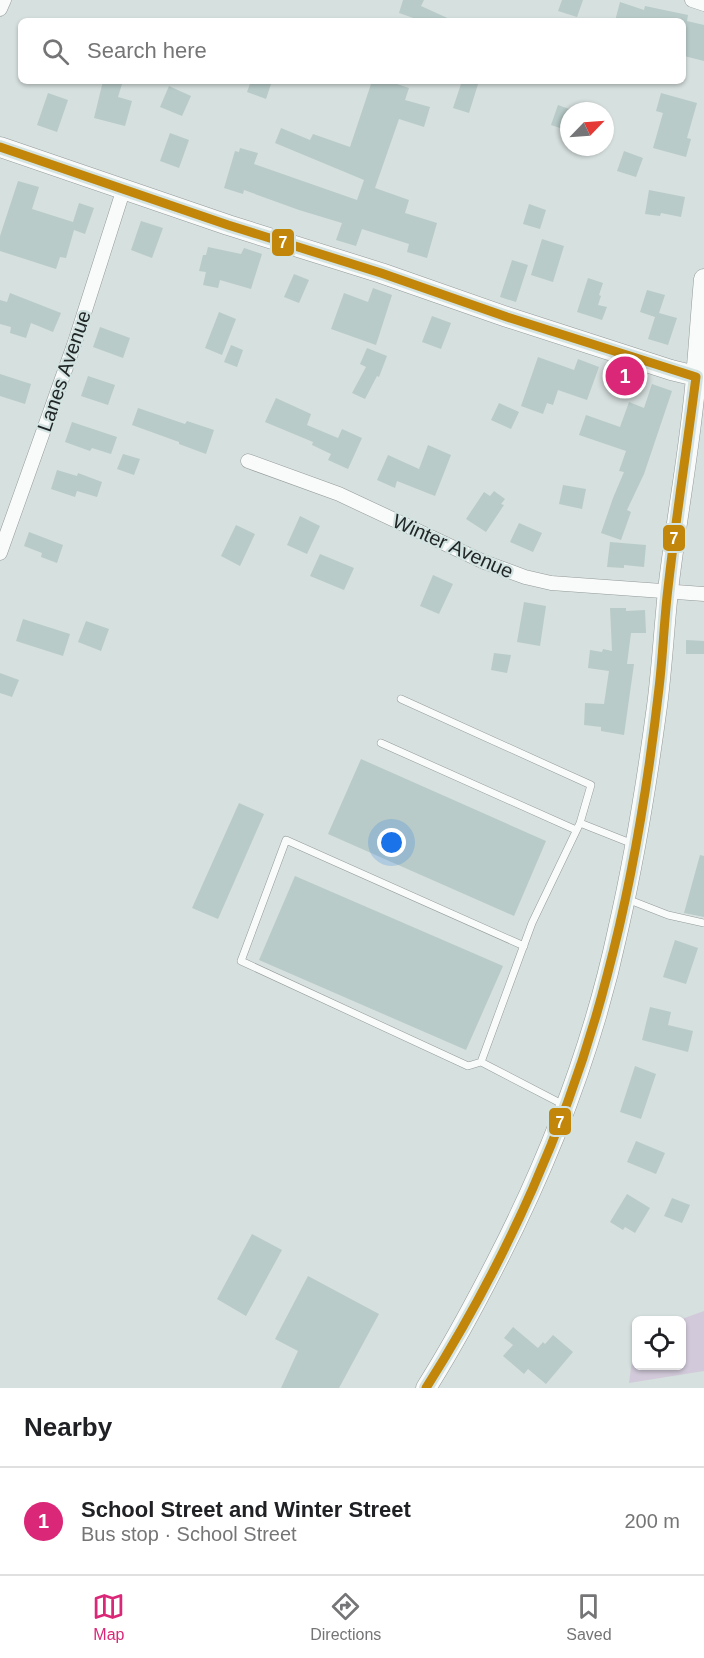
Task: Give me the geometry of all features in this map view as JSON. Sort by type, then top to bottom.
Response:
[{"type":"street","points":[[0,9],[3,0]]},
{"type":"street","points":[[692,0],[704,4]]},
{"type":"street","points":[[2,152],[124,188],[228,225],[700,378]]},
{"type":"street","name":"Lanes Avenue","points":[[0,554],[75,342],[124,188]]},
{"type":"street","points":[[426,1388],[459,1333],[505,1246],[545,1161],[583,1061],[603,993],[635,845],[657,704],[668,590],[700,378],[704,279]]},
{"type":"street","name":"Winter Avenue","points":[[248,460],[339,494],[484,562],[525,577],[551,583],[704,594]]},
{"type":"lane","points":[[401,699],[591,785],[578,826],[532,923],[481,1062]]},
{"type":"lane","points":[[381,743],[578,826],[635,845]]},
{"type":"lane","points":[[524,946],[286,840],[241,962],[468,1066],[481,1062],[567,1107]]},
{"type":"lane","points":[[625,898],[668,915],[704,923]]},
{"type":"shaded area","points":[[704,1311],[704,1371],[629,1383],[632,1360],[632,1370],[686,1370],[686,1317]]},
{"type":"building","points":[[403,0],[424,0],[421,6],[447,18],[413,18],[399,13]]},
{"type":"building","points":[[562,0],[583,0],[577,17],[558,11]]},
{"type":"building","points":[[620,2],[644,10],[645,6],[688,15],[687,21],[704,25],[704,61],[686,56],[686,18],[616,18]]},
{"type":"building","points":[[102,84],[122,84],[118,97],[132,101],[125,126],[94,118]]},
{"type":"building","points":[[250,84],[271,84],[266,99],[247,92]]},
{"type":"building","points":[[371,84],[397,84],[409,88],[405,100],[430,107],[424,127],[399,119],[375,188],[409,200],[405,213],[437,223],[427,258],[407,252],[409,244],[362,229],[356,246],[336,240],[342,223],[244,190],[243,194],[224,188],[235,151],[239,152],[240,148],[258,153],[254,164],[357,200],[364,180],[275,143],[281,128],[310,140],[313,134],[350,147]]},
{"type":"building","points":[[461,84],[478,84],[469,113],[453,108]]},
{"type":"building","points":[[169,86],[191,96],[182,116],[160,107]]},
{"type":"building","points":[[48,93],[68,100],[57,132],[37,125]]},
{"type":"building","points":[[661,93],[697,103],[687,138],[691,139],[686,157],[653,148],[663,113],[656,111]]},
{"type":"building","points":[[558,105],[560,106],[560,128],[551,125]]},
{"type":"building","points":[[170,133],[189,140],[179,168],[160,161]]},
{"type":"building","points":[[624,151],[643,158],[636,177],[617,171]]},
{"type":"building","points":[[18,181],[39,187],[32,209],[73,222],[79,203],[94,208],[85,234],[74,230],[66,258],[60,257],[56,269],[0,251],[0,236]]},
{"type":"building","points":[[649,190],[685,197],[681,217],[661,213],[660,216],[645,214]]},
{"type":"building","points":[[529,204],[546,210],[540,229],[523,224]]},
{"type":"building","points":[[141,221],[163,228],[152,258],[131,250]]},
{"type":"building","points":[[542,239],[564,246],[553,282],[531,275]]},
{"type":"building","points":[[208,247],[241,254],[244,248],[262,254],[251,289],[220,280],[218,288],[203,285],[206,272],[199,271],[203,255],[206,255]]},
{"type":"building","points":[[512,260],[528,265],[516,302],[500,297]]},
{"type":"building","points":[[294,274],[309,280],[299,303],[284,297]]},
{"type":"building","points":[[588,278],[603,283],[598,305],[607,307],[602,320],[577,312]]},
{"type":"building","points":[[373,288],[392,295],[376,345],[331,329],[344,293],[368,302]]},
{"type":"building","points":[[647,290],[665,295],[659,313],[677,318],[668,345],[648,339],[655,317],[640,312]]},
{"type":"building","points":[[10,293],[61,313],[53,332],[31,323],[26,338],[10,333],[11,327],[0,324],[0,300],[7,302]]},
{"type":"building","points":[[219,312],[236,319],[222,355],[205,348]]},
{"type":"building","points":[[432,316],[451,323],[441,349],[422,342]]},
{"type":"building","points":[[100,327],[130,338],[123,358],[93,347]]},
{"type":"building","points":[[231,345],[243,350],[237,367],[224,362]]},
{"type":"building","points":[[367,348],[387,356],[379,377],[377,376],[365,399],[352,393],[366,367],[360,364]]},
{"type":"building","points":[[538,357],[574,370],[578,359],[599,367],[587,400],[558,390],[553,405],[547,403],[543,414],[521,406]]},
{"type":"building","points":[[0,374],[31,384],[25,404],[0,396]]},
{"type":"building","points":[[88,376],[115,385],[108,405],[81,396]]},
{"type":"building","points":[[652,384],[672,391],[644,474],[627,510],[631,512],[621,540],[601,533],[624,472],[619,471],[626,451],[579,435],[586,415],[620,427],[629,402],[644,408]]},
{"type":"building","points":[[276,398],[311,414],[307,425],[338,438],[342,429],[362,438],[348,469],[328,460],[331,454],[312,445],[313,442],[265,422]]},
{"type":"building","points":[[499,403],[519,412],[511,429],[491,420]]},
{"type":"building","points":[[138,408],[185,424],[187,421],[214,430],[206,454],[132,425]]},
{"type":"building","points":[[72,422],[117,437],[111,454],[92,448],[90,451],[65,442]]},
{"type":"building","points":[[428,445],[451,455],[435,496],[397,481],[395,488],[377,480],[388,455],[419,469]]},
{"type":"building","points":[[123,454],[140,459],[134,475],[117,469]]},
{"type":"building","points":[[57,470],[77,476],[78,473],[102,482],[97,497],[77,491],[75,497],[51,489]]},
{"type":"building","points":[[563,485],[586,489],[582,509],[559,504]]},
{"type":"building","points":[[494,491],[505,499],[501,504],[504,505],[486,532],[466,519],[484,492],[490,496]]},
{"type":"building","points":[[300,516],[320,526],[307,554],[287,545]]},
{"type":"building","points":[[519,523],[542,533],[533,552],[510,542]]},
{"type":"building","points":[[236,525],[255,534],[240,566],[221,556]]},
{"type":"building","points":[[29,532],[63,545],[57,563],[41,557],[42,553],[24,546]]},
{"type":"building","points":[[610,542],[646,545],[644,567],[624,565],[624,568],[607,567]]},
{"type":"building","points":[[320,554],[354,568],[344,590],[310,576]]},
{"type":"building","points":[[433,575],[453,584],[439,614],[420,606]]},
{"type":"building","points":[[524,602],[546,606],[540,646],[517,642]]},
{"type":"building","points":[[610,608],[626,608],[626,611],[645,610],[646,633],[631,633],[627,664],[634,664],[624,735],[601,731],[601,727],[584,725],[585,703],[604,704],[609,671],[588,668],[590,650],[612,651]]},
{"type":"building","points":[[23,619],[70,634],[63,656],[16,641]]},
{"type":"building","points":[[86,621],[109,629],[101,651],[78,642]]},
{"type":"building","points":[[686,640],[704,641],[704,654],[686,654]]},
{"type":"building","points":[[494,653],[511,655],[507,673],[491,670]]},
{"type":"building","points":[[0,673],[19,680],[12,697],[0,693]]},
{"type":"building","points":[[361,759],[546,841],[514,916],[328,834]]},
{"type":"building","points":[[239,803],[264,814],[218,919],[192,908]]},
{"type":"building","points":[[700,855],[704,856],[704,917],[684,913]]},
{"type":"building","points":[[295,876],[503,966],[466,1050],[259,960]]},
{"type":"building","points":[[675,940],[698,948],[686,984],[663,977]]},
{"type":"building","points":[[650,1007],[671,1012],[668,1025],[693,1031],[688,1052],[642,1040]]},
{"type":"building","points":[[635,1066],[656,1074],[641,1119],[620,1112]]},
{"type":"building","points":[[636,1141],[665,1153],[656,1174],[627,1162]]},
{"type":"building","points":[[627,1194],[650,1208],[635,1233],[625,1227],[623,1230],[610,1222]]},
{"type":"building","points":[[672,1198],[690,1205],[682,1223],[664,1216]]},
{"type":"building","points":[[252,1234],[282,1250],[246,1316],[217,1299]]},
{"type":"building","points":[[308,1276],[379,1314],[339,1388],[281,1388],[298,1351],[275,1339]]},
{"type":"building","points":[[513,1327],[538,1348],[553,1335],[573,1352],[546,1384],[528,1369],[524,1374],[503,1356],[513,1345],[504,1338]]},
{"type":"transit line","name":"7","points":[[0,147],[228,225],[696,377],[671,561],[650,761],[632,869],[607,976],[574,1083],[533,1189],[483,1291],[426,1388]]},
{"type":"place","name":"School Street and Winter Street","points":[[625,376]]}]
